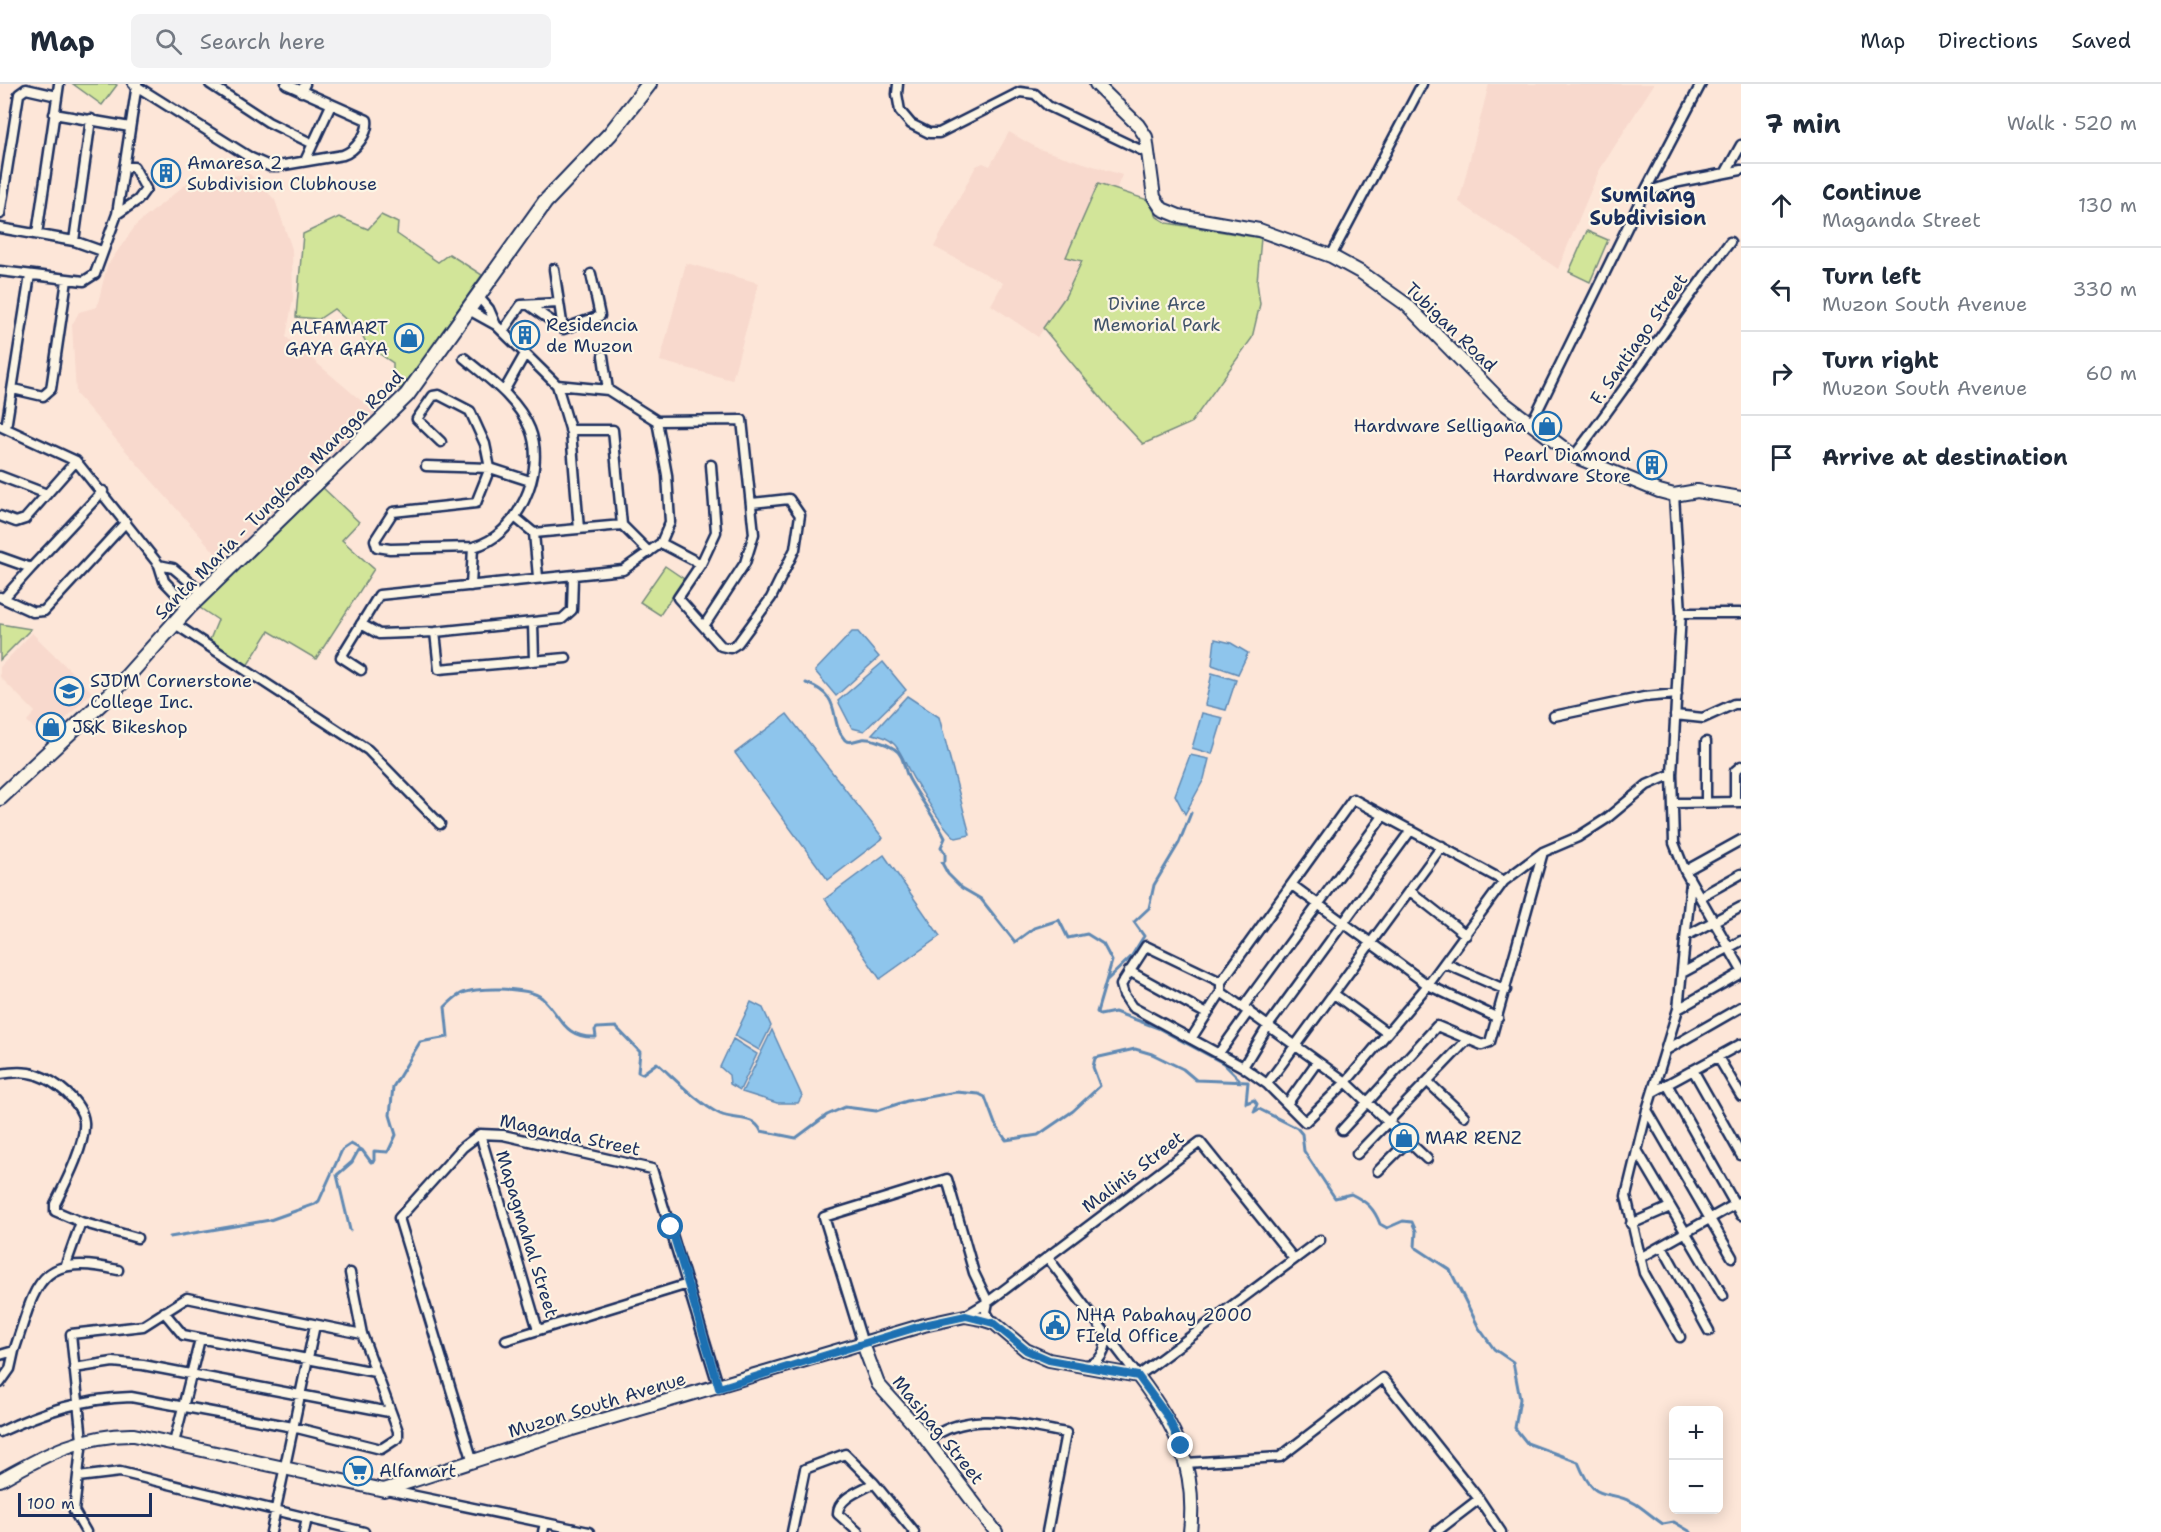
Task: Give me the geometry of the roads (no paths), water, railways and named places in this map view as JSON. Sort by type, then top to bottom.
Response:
[{"type":"main road","name":"Santa Maria - Tungkong Mangga Road","points":[[0,798],[114,691],[189,607],[407,395],[545,202],[610,134],[649,84]]},
{"type":"street","points":[[37,234],[59,84]]},
{"type":"street","points":[[210,84],[268,122],[311,143]]},
{"type":"street","points":[[0,271],[68,280],[91,279],[95,274],[117,214],[135,85],[251,158],[269,166],[348,153],[366,129],[368,124],[364,117],[331,105],[303,88],[286,84]]},
{"type":"street","points":[[898,84],[900,111],[920,131],[939,133],[1020,92],[1027,92],[1048,106],[1149,154]]},
{"type":"street","name":"Tubigan Road","points":[[1096,84],[1142,130],[1149,154],[1154,197],[1162,209],[1179,216],[1259,230],[1331,256],[1362,273],[1407,305],[1500,400],[1574,456],[1652,489],[1674,495],[1697,491],[1741,498]]},
{"type":"street","points":[[1331,256],[1422,84]]},
{"type":"street","points":[[1531,424],[1644,193],[1701,84]]},
{"type":"street","points":[[0,214],[19,94],[26,89],[57,96]]},
{"type":"street","points":[[304,161],[331,105]]},
{"type":"street","points":[[54,114],[130,127]]},
{"type":"street","points":[[74,241],[91,119]]},
{"type":"street","points":[[1726,172],[1741,145]]},
{"type":"street","points":[[117,214],[138,200],[146,189],[134,167],[124,167]]},
{"type":"street","points":[[1644,193],[1674,183],[1741,170]]},
{"type":"street","points":[[0,228],[74,241],[102,251]]},
{"type":"street","name":"F. Santiago Street","points":[[1574,456],[1730,242]]},
{"type":"street","points":[[554,269],[563,329]]},
{"type":"street","points":[[30,274],[13,389],[3,427],[76,461],[103,491],[159,565],[164,581],[189,607]]},
{"type":"street","points":[[563,329],[600,316],[591,274]]},
{"type":"street","points":[[13,389],[43,396],[51,389],[68,280]]},
{"type":"street","points":[[477,295],[489,309],[499,328],[557,385],[570,430],[579,529]]},
{"type":"street","points":[[499,328],[520,305],[558,303]]},
{"type":"street","points":[[530,306],[563,329]]},
{"type":"street","points":[[467,309],[499,328]]},
{"type":"street","points":[[504,391],[525,354]]},
{"type":"street","points":[[603,356],[608,390]]},
{"type":"street","points":[[441,442],[417,418],[433,396],[439,395],[470,411],[485,444],[490,468],[476,503],[393,512],[375,540],[377,547],[390,549],[473,547],[483,544],[516,518],[530,481],[533,466],[530,429],[504,391],[464,358]]},
{"type":"street","points":[[557,385],[608,390],[657,421],[742,420],[754,534],[745,563],[704,626]]},
{"type":"street","points":[[361,670],[341,657],[379,595],[623,570],[661,543],[670,522],[667,475],[657,421]]},
{"type":"street","points":[[570,430],[613,430],[622,525],[649,552]]},
{"type":"street","points":[[0,516],[21,522],[76,461]]},
{"type":"street","points":[[711,465],[716,532],[701,564],[678,598],[704,626],[708,634],[721,646],[730,648],[738,643],[771,598],[795,549],[800,515],[796,507],[789,500],[752,502]]},
{"type":"street","points":[[426,466],[490,468],[530,481]]},
{"type":"street","points":[[0,476],[47,494]]},
{"type":"street","points":[[103,491],[2,597],[33,612],[41,613],[126,522]]},
{"type":"street","points":[[1674,495],[1681,613],[1672,774],[1674,843],[1685,871],[1741,971],[1678,1009]]},
{"type":"street","points":[[516,518],[534,533],[622,525]]},
{"type":"street","points":[[534,533],[538,577]]},
{"type":"street","points":[[661,543],[701,564]]},
{"type":"street","points":[[471,586],[473,547]]},
{"type":"street","points":[[0,557],[31,568]]},
{"type":"street","points":[[159,565],[173,568],[203,593]]},
{"type":"street","points":[[361,624],[379,634],[435,632],[562,619],[572,610],[573,576]]},
{"type":"street","points":[[1681,613],[1740,613]]},
{"type":"street","points":[[533,623],[534,660]]},
{"type":"street","points":[[175,624],[368,750],[441,824]]},
{"type":"street","points":[[435,632],[440,669],[566,658]]},
{"type":"street","points":[[1554,716],[1644,697],[1677,693]]},
{"type":"street","points":[[1675,716],[1703,718],[1741,704]]},
{"type":"street","points":[[1706,742],[1706,801]]},
{"type":"street","points":[[1673,803],[1738,802],[1735,771],[1741,766]]},
{"type":"street","points":[[1221,982],[1146,945],[1121,985],[1124,995],[1132,1006],[1243,1067],[1267,1084],[1305,1122],[1346,1082],[1428,985],[1504,880],[1543,852],[1578,837],[1606,819],[1647,785],[1672,774]]},
{"type":"street","points":[[1191,1039],[1221,992],[1221,982],[1353,799],[1504,880]]},
{"type":"street","points":[[1219,1053],[1317,904],[1383,816]]},
{"type":"street","points":[[1243,1067],[1268,1026],[1411,830]]},
{"type":"street","points":[[1685,871],[1741,840]]},
{"type":"street","points":[[1267,1084],[1442,846]]},
{"type":"street","points":[[1342,1130],[1434,1029],[1441,1027],[1468,1039],[1488,1044],[1498,1018],[1543,852]]},
{"type":"street","points":[[1700,897],[1741,874]]},
{"type":"street","points":[[1680,1337],[1644,1273],[1630,1224],[1626,1196],[1647,1110],[1678,1009],[1686,936],[1687,901],[1691,882]]},
{"type":"street","points":[[1292,885],[1428,985],[1498,1018]]},
{"type":"street","points":[[1410,891],[1466,935]]},
{"type":"street","points":[[1686,936],[1741,907]]},
{"type":"street","points":[[1682,973],[1741,941]]},
{"type":"street","points":[[1444,963],[1506,990]]},
{"type":"street","points":[[1129,971],[1207,1014]]},
{"type":"street","points":[[1221,992],[1346,1082],[1427,1159]]},
{"type":"street","points":[[1334,994],[1388,1033]]},
{"type":"street","points":[[1666,1050],[1741,1007]]},
{"type":"street","points":[[1357,1154],[1389,1124],[1468,1039]]},
{"type":"street","points":[[1653,1092],[1741,1044]]},
{"type":"street","points":[[1718,1057],[1741,1096]]},
{"type":"street","points":[[1287,1104],[1317,1062]]},
{"type":"street","points":[[1693,1070],[1741,1155]]},
{"type":"street","points":[[0,1074],[36,1074],[61,1089],[77,1106],[84,1122],[81,1143],[55,1204],[55,1210],[81,1222],[137,1238]]},
{"type":"street","points":[[1428,1082],[1464,1116]]},
{"type":"street","points":[[1667,1084],[1737,1203],[1741,1215]]},
{"type":"street","points":[[1647,1110],[1712,1217],[1732,1257]]},
{"type":"street","name":"Maganda Street","points":[[473,1462],[399,1218],[457,1152],[480,1134],[502,1135],[652,1168],[719,1388]]},
{"type":"street","name":"Mapagmahal Street","points":[[480,1134],[538,1330],[688,1284]]},
{"type":"street","points":[[1378,1171],[1408,1141]]},
{"type":"street","name":"Malinis Street","points":[[966,1316],[1048,1258],[1200,1142],[1294,1259]]},
{"type":"street","points":[[1637,1150],[1723,1296]]},
{"type":"street","points":[[863,1344],[824,1217],[947,1179],[974,1273],[988,1302],[986,1312],[993,1323]]},
{"type":"street","points":[[1640,1258],[1737,1203]]},
{"type":"street","points":[[1630,1224],[1670,1207]]},
{"type":"street","points":[[65,1267],[81,1222]]},
{"type":"street","points":[[1138,1376],[1320,1240]]},
{"type":"street","points":[[1662,1246],[1709,1331]]},
{"type":"street","points":[[1048,1258],[1168,1417],[1186,1463],[1190,1487],[1190,1532]]},
{"type":"street","points":[[0,1383],[10,1369],[36,1289],[49,1271],[65,1267],[118,1270]]},
{"type":"street","points":[[0,1432],[37,1414],[105,1398],[131,1397],[293,1427],[381,1449],[398,1438],[362,1334],[350,1273]]},
{"type":"street","points":[[86,1532],[75,1510],[82,1440],[71,1334],[143,1326],[187,1298],[362,1334]]},
{"type":"street","points":[[164,1312],[183,1335],[307,1361],[375,1372]]},
{"type":"street","name":"Muzon South Avenue","points":[[384,1490],[572,1429],[966,1316],[993,1323],[1033,1354],[1078,1366],[1138,1376]]},
{"type":"street","points":[[271,1532],[315,1325]]},
{"type":"street","points":[[506,1340],[538,1330]]},
{"type":"street","points":[[1078,1366],[1092,1365],[1100,1359],[1106,1348],[1106,1337]]},
{"type":"street","points":[[174,1443],[200,1338]]},
{"type":"street","name":"Masipag Street","points":[[863,1344],[878,1384],[927,1441],[996,1532]]},
{"type":"street","points":[[0,1355],[14,1351]]},
{"type":"street","points":[[74,1368],[113,1362],[191,1374],[389,1412]]},
{"type":"street","points":[[1186,1463],[1280,1456],[1383,1378],[1479,1499],[1501,1532]]},
{"type":"street","points":[[927,1441],[940,1430],[954,1425],[987,1420],[1066,1433],[1047,1532]]},
{"type":"street","points":[[0,1480],[38,1458],[82,1440],[106,1435],[134,1435],[544,1527],[589,1532]]},
{"type":"street","points":[[792,1532],[806,1469],[845,1454],[874,1483],[914,1532]]},
{"type":"street","points":[[78,1477],[120,1472],[307,1518],[341,1529],[364,1532]]},
{"type":"street","points":[[858,1532],[838,1514],[837,1508],[841,1502],[874,1483]]},
{"type":"street","points":[[1436,1532],[1479,1499]]},
{"type":"street","points":[[304,1532],[307,1518]]},
{"type":"water","points":[[852,632],[858,632],[879,657],[836,696],[815,671]]},
{"type":"water","points":[[1215,639],[1231,643],[1248,653],[1238,674],[1212,665]]},
{"type":"water","points":[[883,662],[906,690],[864,731],[852,728],[838,701]]},
{"type":"water","points":[[1212,673],[1236,680],[1226,710],[1205,705]]},
{"type":"water","points":[[907,696],[939,717],[970,835],[956,838],[951,833],[928,802],[895,744],[882,736],[872,734]]},
{"type":"water","points":[[1202,713],[1223,718],[1212,754],[1192,748]]},
{"type":"water","points":[[787,714],[883,838],[828,880],[735,753]]},
{"type":"water","points":[[1190,755],[1209,759],[1204,779],[1185,814],[1175,795]]},
{"type":"water","points":[[884,855],[940,936],[880,979],[825,899]]},
{"type":"water","points":[[751,1002],[763,1008],[771,1026],[759,1050],[735,1036]]},
{"type":"water","points":[[772,1030],[802,1096],[798,1103],[777,1103],[742,1092]]},
{"type":"water","points":[[733,1039],[757,1054],[740,1090],[730,1084],[729,1075],[720,1067]]},
{"type":"waterway","points":[[806,683],[826,695],[831,702],[837,724],[845,740],[851,742],[862,739],[873,740],[890,746],[900,754],[909,779],[945,838],[941,847],[945,853],[945,861],[942,863],[948,874],[962,888],[981,899],[1015,942],[1034,928],[1059,920],[1068,938],[1087,934],[1103,944],[1112,961],[1097,1012],[1100,1015],[1115,1012],[1158,1028],[1223,1063],[1239,1079]]},
{"type":"waterway","points":[[1107,980],[1131,957],[1144,936],[1134,922],[1149,908],[1154,885],[1179,843],[1191,813]]},
{"type":"waterway","points":[[350,1230],[337,1175],[352,1162],[358,1151],[362,1150],[371,1162],[374,1161],[374,1151],[388,1152],[396,1135],[390,1115],[393,1087],[420,1042],[448,1037],[445,1007],[457,996],[466,992],[501,989],[535,994],[542,998],[569,1030],[585,1037],[596,1037],[597,1028],[616,1027],[640,1052],[638,1072],[642,1074],[657,1063],[712,1110],[726,1116],[753,1122],[761,1131],[796,1138],[827,1115],[845,1107],[876,1111],[907,1101],[956,1092],[979,1094],[985,1097],[995,1124],[1006,1140],[1038,1135],[1073,1111],[1100,1086],[1093,1067],[1095,1058],[1135,1049],[1152,1054],[1183,1069],[1196,1080],[1248,1082],[1246,1103],[1254,1100],[1257,1104],[1254,1112],[1259,1109],[1297,1128],[1302,1134],[1304,1151],[1335,1198],[1351,1194],[1357,1197],[1369,1206],[1380,1224],[1387,1228],[1403,1221],[1412,1222],[1416,1231],[1415,1247],[1450,1270],[1479,1328],[1494,1349],[1513,1362],[1520,1399],[1515,1428],[1527,1443],[1578,1462],[1584,1476],[1596,1490],[1636,1504],[1663,1524],[1674,1522],[1691,1532]]},
{"type":"waterway","points":[[170,1237],[270,1220],[315,1204],[319,1201],[342,1150],[351,1144],[362,1150]]},
{"type":"place","name":"Amaresa 2 Subdivision Clubhouse","points":[[166,173]]},
{"type":"place","name":"Residencia de Muzon","points":[[525,335]]},
{"type":"place","name":"ALFAMART GAYA GAYA","points":[[409,338]]},
{"type":"place","name":"Hardware Selligana","points":[[1547,426]]},
{"type":"place","name":"Pearl Diamond Hardware Store","points":[[1652,465]]},
{"type":"place","name":"SJDM Cornerstone College Inc.","points":[[69,691]]},
{"type":"place","name":"J&K Bikeshop","points":[[51,727]]},
{"type":"place","name":"MAR RENZ","points":[[1404,1138]]},
{"type":"place","name":"NHA Pabahay 2000 FIeld Office","points":[[1055,1325]]},
{"type":"place","name":"Alfamart","points":[[358,1471]]},
{"type":"district","name":"Sumilang Subdivision","points":[[1648,206]]},
{"type":"park label","name":"Divine Arce Memorial Park","points":[[1157,314]]}]
